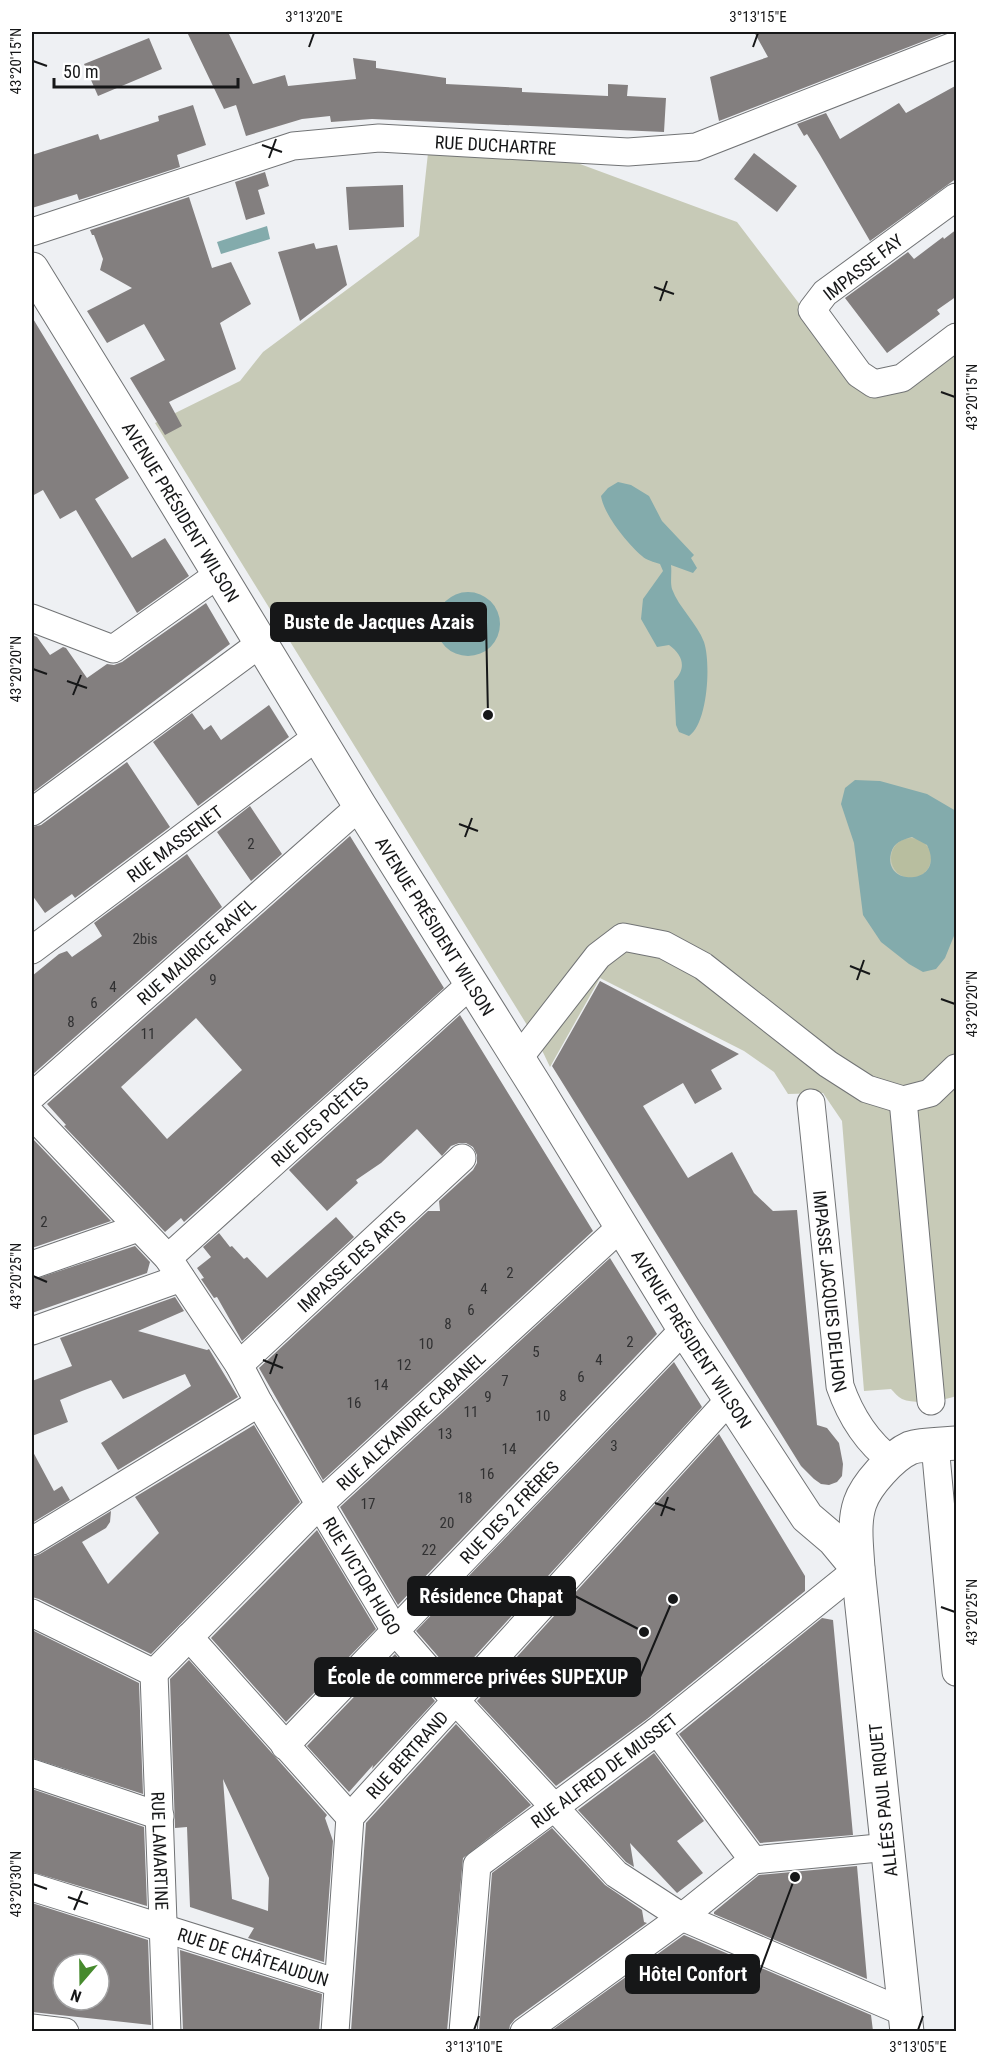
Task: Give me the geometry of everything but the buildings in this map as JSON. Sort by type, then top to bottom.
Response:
[{"type":"main road","name":"AVENUE PRÉSIDENT WILSON","points":[[32,269],[360,806],[729,1400],[807,1517],[834,1540],[858,1569]]},
{"type":"main road","points":[[807,1517],[841,1514],[860,1503],[876,1477],[892,1461],[911,1448],[946,1444]]},
{"type":"main road","name":"ALLÉES PAUL RIQUET","points":[[860,1503],[856,1532],[858,1569],[907,2022]]},
{"type":"street","name":"RUE DUCHARTRE","points":[[32,232],[293,146],[379,138],[628,152],[696,147],[957,45]]},
{"type":"street","name":"IMPASSE FAY","points":[[957,197],[825,292],[812,310],[859,374],[874,384],[902,378],[957,338]]},
{"type":"street","points":[[32,618],[113,649],[219,574]]},
{"type":"street","points":[[32,812],[261,643]]},
{"type":"street","name":"RUE MASSENET","points":[[32,951],[318,736]]},
{"type":"street","name":"RUE MAURICE RAVEL","points":[[32,1096],[360,806]]},
{"type":"street","points":[[518,1059],[598,956],[623,937],[664,945],[703,966],[828,1064],[867,1089],[903,1100],[930,1093],[957,1068]]},
{"type":"street","name":"RUE DES POÈTES","points":[[174,1268],[471,984]]},
{"type":"street","points":[[903,1100],[931,1401]]},
{"type":"street","name":"IMPASSE JACQUES DELHON","points":[[812,1103],[840,1386],[846,1404],[857,1422],[879,1451],[892,1461]]},
{"type":"street","name":"RUE VICTOR HUGO","points":[[33,1120],[174,1268],[239,1365],[259,1403],[396,1632],[455,1700],[616,1874],[682,1917],[907,2022]]},
{"type":"street","name":"IMPASSE DES ARTS","points":[[239,1365],[462,1158]]},
{"type":"street","name":"RUE ALEXANDRE CABANEL","points":[[154,1673],[320,1504],[622,1226]]},
{"type":"street","points":[[32,1265],[138,1228]]},
{"type":"street","points":[[32,1331],[174,1268]]},
{"type":"street","name":"RUE DES 2 FRÈRES","points":[[285,1746],[684,1329]]},
{"type":"street","name":"RUE BERTRAND","points":[[350,1817],[729,1400]]},
{"type":"street","points":[[32,1541],[259,1403]]},
{"type":"street","points":[[946,1444],[957,1672]]},
{"type":"street","name":"RUE ALFRED DE MUSSET","points":[[463,2031],[477,1865],[657,1731],[858,1569]]},
{"type":"street","points":[[32,1613],[154,1673]]},
{"type":"street","points":[[189,1637],[350,1817],[335,2031]]},
{"type":"street","name":"RUE LAMARTINE","points":[[154,1673],[168,2031]]},
{"type":"street","points":[[657,1731],[753,1860]]},
{"type":"street","points":[[32,1773],[160,1816]]},
{"type":"street","points":[[524,2031],[682,1917],[753,1860],[889,1846]]},
{"type":"street","name":"RUE DE CHÂTEAUDUN","points":[[32,1887],[338,1983]]},
{"type":"street","points":[[32,2028],[65,2031]]},
{"type":"green space","points":[[428,153],[543,156],[580,164],[737,222],[852,373],[854,385],[956,345],[956,1396],[937,1401],[915,1402],[902,1399],[891,1389],[864,1391],[842,1121],[823,1093],[788,1094],[774,1072],[744,1051],[600,978],[550,1067],[540,1046],[155,423],[240,381],[263,352],[419,236]]},
{"type":"green space","points":[[911,838],[919,839],[925,844],[930,850],[930,866],[925,872],[919,877],[911,878],[903,877],[897,872],[892,866],[891,858],[892,850],[897,844],[903,839]]},
{"type":"water","points":[[267,226],[270,239],[221,254],[217,242]]},
{"type":"water","points":[[618,482],[631,485],[649,496],[662,521],[694,555],[691,558],[697,568],[693,573],[671,565],[672,589],[701,635],[706,652],[707,678],[704,706],[695,729],[689,736],[679,732],[676,725],[674,681],[682,667],[680,657],[669,645],[657,647],[641,619],[643,599],[663,571],[660,564],[644,557],[630,544],[611,520],[603,504],[601,496]]},
{"type":"water","points":[[468,592],[486,598],[494,606],[500,624],[494,642],[486,650],[468,656],[450,650],[442,642],[436,624],[442,606],[450,598]]},
{"type":"water","points":[[855,780],[880,781],[927,794],[956,811],[956,931],[945,958],[936,969],[923,972],[909,964],[881,942],[863,915],[854,843],[841,804],[845,788]],"holes":[[[912,837],[927,845],[931,858],[929,868],[913,877],[896,872],[891,864],[891,853],[896,844]]]},
{"type":"place","name":"Buste de Jacques Azais","points":[[488,715]]},
{"type":"place","name":"École de commerce privées SUPEXUP","points":[[673,1599]]},
{"type":"place","name":"Résidence Chapat","points":[[644,1632]]},
{"type":"place","name":"Hôtel Confort","points":[[795,1877]]}]
